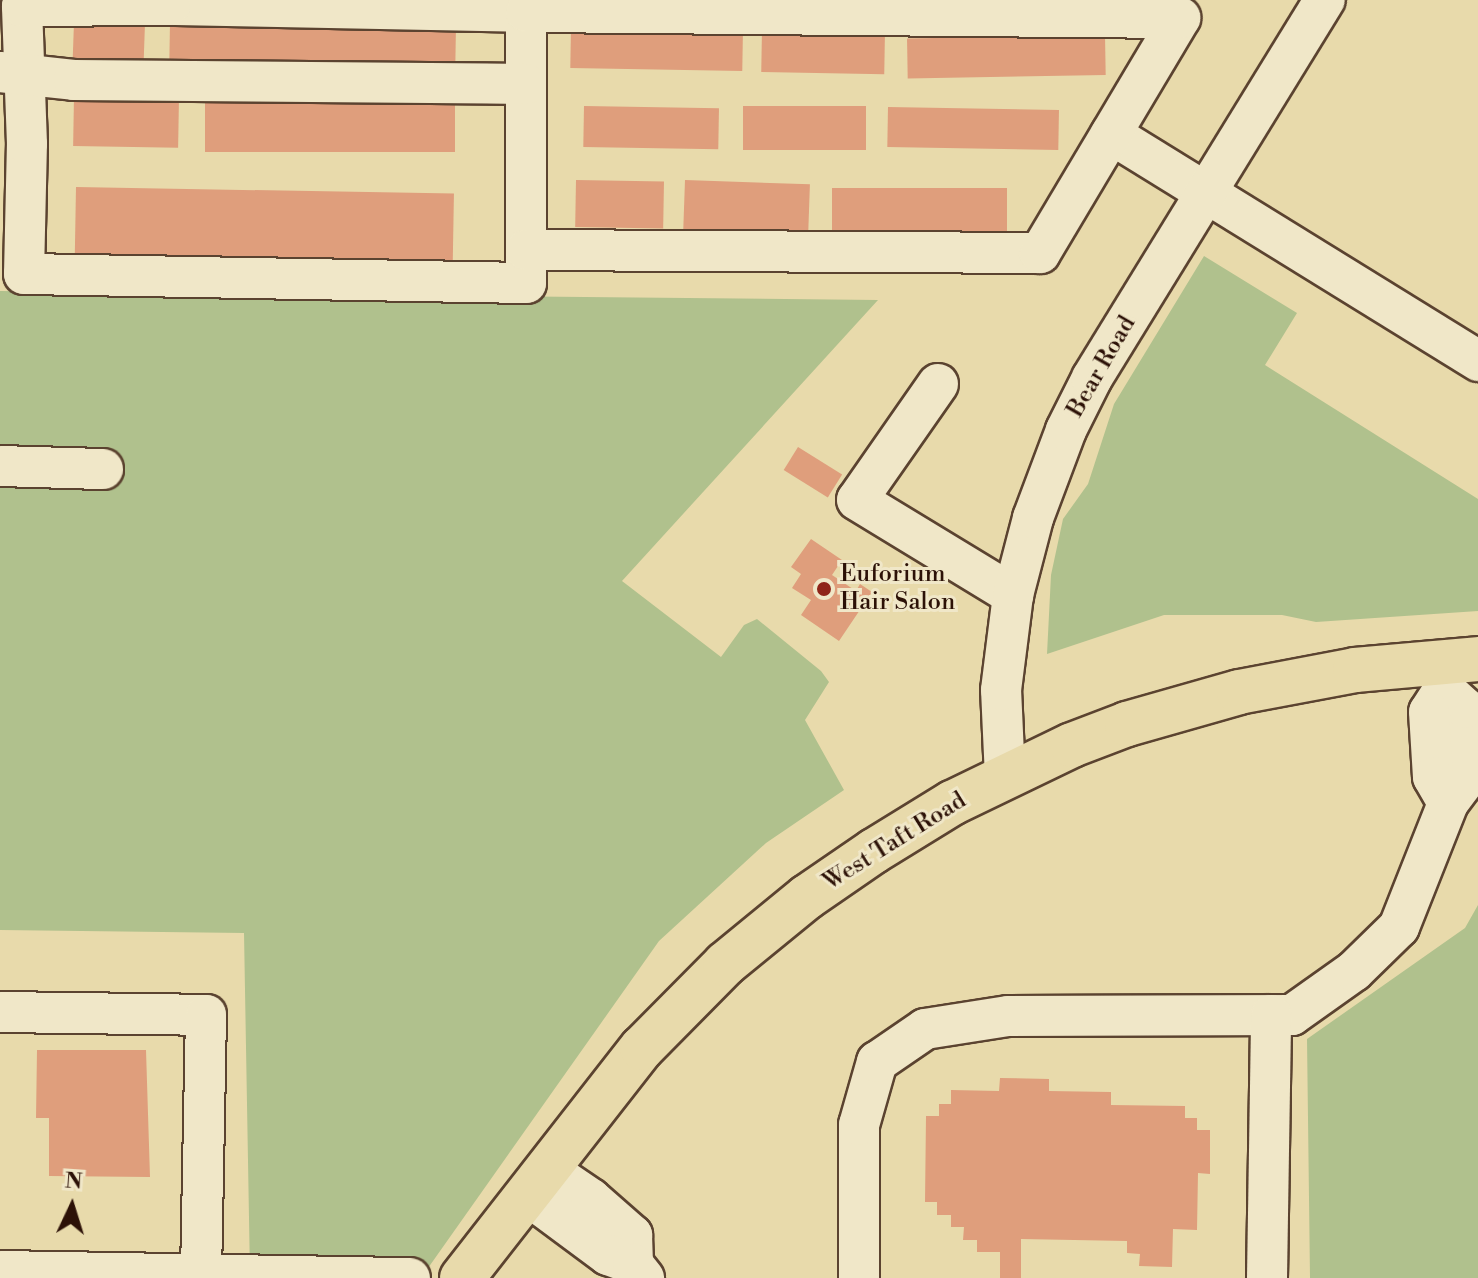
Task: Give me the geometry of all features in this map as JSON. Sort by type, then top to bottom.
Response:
[{"type":"main road","name":"West Taft Road","points":[[462,1278],[642,1048],[725,964],[807,897],[952,803],[1072,745],[1127,724],[1239,692],[1355,670],[1455,670]]},
{"type":"street","name":"Bear Road","points":[[1005,777],[1001,690],[1013,595],[1033,518],[1066,430],[1092,378],[1325,0]]},
{"type":"street","points":[[526,12],[526,84],[526,250],[526,283],[24,274],[12,72],[22,6],[1180,18],[1040,253],[526,250]]},
{"type":"street","points":[[12,72],[74,80],[526,84]]},
{"type":"street","points":[[1111,134],[1478,361]]},
{"type":"street","points":[[938,384],[857,500],[1013,595]]},
{"type":"street","points":[[0,466],[103,469]]},
{"type":"street","points":[[859,1278],[859,1125],[877,1062],[925,1029],[1008,1016],[1292,1015],[1354,971],[1399,927],[1448,803],[1466,779],[1465,708],[1455,670]]},
{"type":"street","points":[[0,1012],[206,1015],[201,1275]]},
{"type":"street","points":[[1267,1278],[1271,1015]]},
{"type":"street","points":[[537,1182],[608,1255],[638,1271]]},
{"type":"street","points":[[0,1271],[410,1278]]},
{"type":"green space","points":[[1204,256],[1297,313],[1265,365],[1478,499],[1478,611],[1316,622],[1282,615],[1164,615],[1047,654],[1051,575],[1063,519],[1088,484],[1114,404]]},
{"type":"green space","points":[[0,291],[878,300],[622,581],[721,657],[744,625],[757,619],[821,671],[829,682],[805,720],[844,790],[766,843],[659,941],[421,1278],[250,1275],[244,933],[0,930]]},
{"type":"green space","points":[[1478,905],[1478,1278],[1310,1278],[1307,1039],[1465,928]]},
{"type":"building","points":[[74,22],[145,24],[144,60],[73,58]]},
{"type":"building","points":[[170,23],[456,28],[455,76],[169,71]]},
{"type":"building","points":[[571,27],[743,30],[742,71],[570,68]]},
{"type":"building","points":[[762,29],[885,31],[884,74],[761,72]]},
{"type":"building","points":[[1105,35],[1106,75],[908,78],[907,38]]},
{"type":"building","points":[[74,96],[179,98],[178,148],[73,146]]},
{"type":"building","points":[[205,101],[455,101],[455,152],[205,152]]},
{"type":"building","points":[[584,106],[719,108],[718,149],[583,147]]},
{"type":"building","points":[[743,106],[866,106],[866,150],[743,150]]},
{"type":"building","points":[[888,107],[1059,110],[1058,150],[887,147]]},
{"type":"building","points":[[576,180],[664,182],[663,229],[575,227]]},
{"type":"building","points":[[685,180],[810,184],[808,236],[683,232]]},
{"type":"building","points":[[76,187],[454,194],[453,264],[75,257]]},
{"type":"building","points":[[832,188],[1007,188],[1007,237],[832,237]]},
{"type":"building","points":[[798,447],[842,475],[828,497],[784,470]]},
{"type":"building","name":"Euforium Hair Salon","points":[[811,539],[842,560],[832,575],[856,591],[860,584],[872,592],[839,641],[801,615],[811,600],[792,588],[801,574],[791,567]]},
{"type":"building","points":[[37,1050],[146,1050],[150,1177],[49,1176],[49,1118],[36,1118]]},
{"type":"building","points":[[1000,1078],[1049,1079],[1049,1091],[1111,1092],[1111,1105],[1185,1106],[1185,1118],[1197,1118],[1197,1130],[1210,1130],[1210,1174],[1198,1173],[1197,1230],[1173,1229],[1172,1267],[1139,1266],[1140,1254],[1127,1253],[1127,1241],[1021,1239],[1021,1278],[1000,1278],[1000,1252],[977,1252],[977,1240],[963,1240],[964,1227],[951,1227],[951,1215],[937,1215],[937,1202],[925,1202],[926,1116],[939,1116],[939,1104],[951,1104],[951,1090],[999,1091]]},
{"type":"place","name":"Euforium Hair Salon","points":[[824,589]]}]
